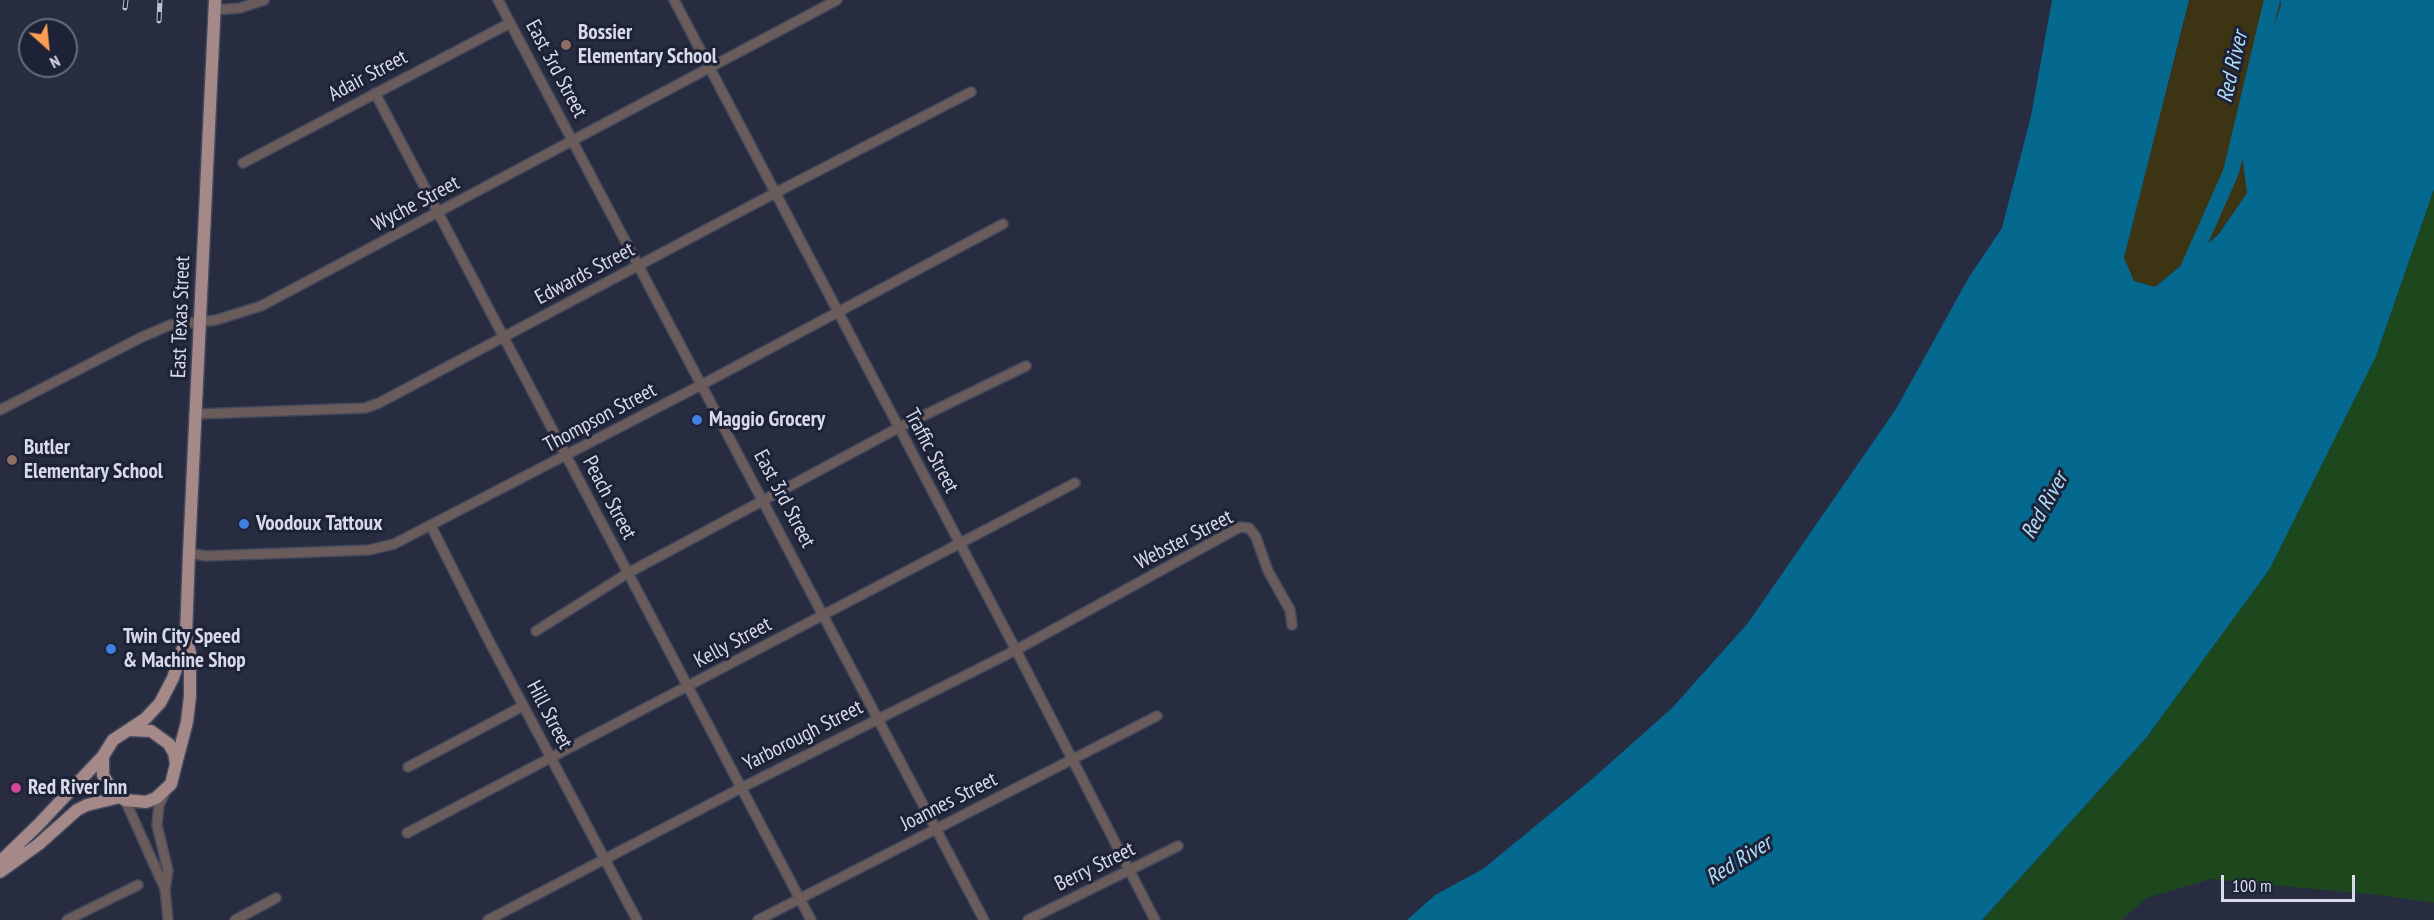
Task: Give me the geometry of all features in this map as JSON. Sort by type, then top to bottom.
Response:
[{"type":"main road","name":"East Texas Street","points":[[165,792],[175,774],[190,696],[190,653],[186,636],[189,553],[215,5]]},
{"type":"main road","name":"East Texas Street","points":[[0,862],[103,756],[113,740],[145,719],[167,691],[186,636]]},
{"type":"main road","points":[[129,730],[151,730],[161,736],[174,753],[176,764]]},
{"type":"main road","points":[[103,756],[102,765],[106,783],[122,798]]},
{"type":"main road","points":[[0,872],[39,844],[77,810],[87,805],[122,798],[146,802],[165,792]]},
{"type":"street","points":[[215,5],[240,8],[264,0]]},
{"type":"street","name":"East 3rd Street","points":[[498,0],[764,499],[984,920]]},
{"type":"street","name":"Traffic Street","points":[[674,0],[1073,759],[1155,920]]},
{"type":"street","name":"Wyche Street","points":[[0,410],[170,325],[230,317],[261,306],[837,0]]},
{"type":"street","name":"Adair Street","points":[[243,163],[510,23]]},
{"type":"street","name":"Edwards Street","points":[[197,414],[365,408],[379,403],[971,92]]},
{"type":"street","name":"Peach Street","points":[[375,93],[811,920]]},
{"type":"street","name":"Thompson Street","points":[[189,553],[206,556],[369,550],[394,544],[566,456],[1003,224]]},
{"type":"street","points":[[536,631],[628,573],[764,499],[898,428],[1026,366]]},
{"type":"street","name":"Kelly Street","points":[[407,833],[1075,483]]},
{"type":"street","name":"Hill Street","points":[[431,526],[551,759],[638,920]]},
{"type":"street","name":"Webster Street","points":[[1135,586],[1227,534],[1246,527],[1253,531],[1256,537],[1268,571],[1290,610],[1292,625]]},
{"type":"street","name":"Yarborough Street","points":[[488,920],[741,788],[1016,650],[1135,586]]},
{"type":"street","points":[[408,767],[524,706]]},
{"type":"street","name":"Joannes Street","points":[[758,920],[1157,716]]},
{"type":"street","points":[[165,792],[159,805],[157,825],[168,871],[165,889],[168,920]]},
{"type":"street","points":[[122,798],[165,889]]},
{"type":"street","name":"Berry Street","points":[[1028,920],[1178,846]]},
{"type":"street","points":[[67,920],[138,885]]},
{"type":"street","points":[[235,920],[276,898]]},
{"type":"green space","points":[[2434,189],[2434,903],[2387,896],[2211,879],[2147,898],[2121,920],[1982,920],[2146,738],[2269,570],[2376,356]]},
{"type":"sand","points":[[2189,0],[2280,0],[2281,5],[2239,131],[2247,193],[2218,234],[2155,287],[2134,281],[2124,259]]},
{"type":"water","points":[[2052,0],[2189,0],[2124,258],[2134,281],[2155,287],[2218,235],[2247,193],[2239,131],[2281,5],[2280,0],[2434,0],[2434,189],[2376,356],[2269,570],[2146,738],[1982,920],[1407,920],[1435,895],[1483,869],[1590,781],[1672,708],[1748,623],[1896,409],[1969,277],[2002,228],[2031,116]]},
{"type":"waterway","name":"Red River","points":[[2186,273],[2231,172],[2272,0]]},
{"type":"railway","points":[[125,8],[126,0]]},
{"type":"railway","points":[[159,21],[160,0]]},
{"type":"place","name":"Bossier Elementary School","points":[[566,45]]},
{"type":"place","name":"Maggio Grocery","points":[[697,420]]},
{"type":"place","name":"Butler Elementary School","points":[[12,460]]},
{"type":"place","name":"Voodoux Tattoux","points":[[244,524]]},
{"type":"place","name":"Twin City Speed & Machine Shop","points":[[111,649]]},
{"type":"place","name":"Red River Inn","points":[[16,788]]}]
